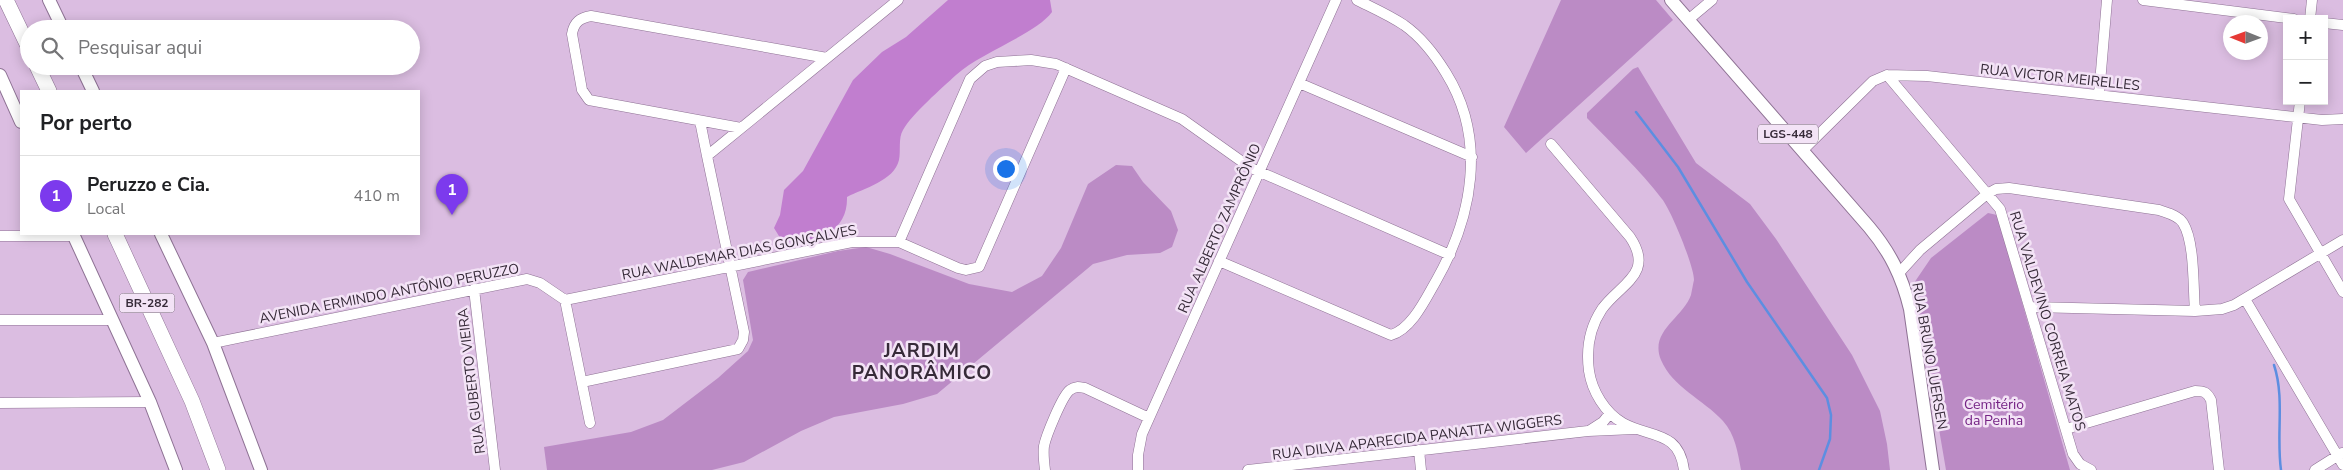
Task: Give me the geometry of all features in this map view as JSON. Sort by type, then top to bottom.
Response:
[{"type":"highway","points":[[6,0],[20,29]]},
{"type":"highway","points":[[41,75],[49,90]]},
{"type":"highway","name":"BR-282","points":[[115,235],[188,394],[218,470]]},
{"type":"main road","points":[[49,0],[59,20]]},
{"type":"main road","name":"RUA BRUNO LUERSEN","points":[[1671,0],[1879,239],[1900,272],[1910,309],[1933,470]]},
{"type":"main road","points":[[0,75],[20,120]]},
{"type":"main road","points":[[85,75],[93,90]]},
{"type":"main road","points":[[73,235],[150,402],[176,470]]},
{"type":"main road","points":[[161,235],[213,343],[261,470]]},
{"type":"street","points":[[707,156],[898,0]]},
{"type":"street","name":"RUA ALBERTO ZAMPRÔNIO","points":[[1138,470],[1139,444],[1149,418],[1336,0]]},
{"type":"street","points":[[1219,261],[1391,335],[1404,328],[1417,311],[1450,255],[1463,222],[1469,199],[1472,157],[1469,130],[1462,103],[1439,62],[1425,44],[1405,25],[1357,0]]},
{"type":"street","points":[[1688,20],[1712,0]]},
{"type":"street","points":[[2099,95],[2107,0]]},
{"type":"street","points":[[2143,0],[2283,18]]},
{"type":"street","points":[[2310,15],[2312,0]]},
{"type":"street","points":[[741,128],[592,101],[586,97],[582,90],[572,34],[577,21],[583,17],[591,16],[826,58]]},
{"type":"street","points":[[2328,23],[2343,25]]},
{"type":"street","points":[[900,242],[964,89],[976,72],[985,66],[1006,61],[1044,61],[1066,68],[1182,119],[1237,160],[1259,172],[1450,255]]},
{"type":"street","name":"RUA WALDEMAR DIAS GONÇALVES","points":[[565,300],[852,242],[900,242],[958,268],[974,269],[983,261],[1066,68]]},
{"type":"street","points":[[1803,150],[1873,81],[1887,75]]},
{"type":"street","name":"RUA VICTOR MEIRELLES","points":[[1887,75],[1927,76],[2322,120],[2343,119]]},
{"type":"street","name":"RUA VALDEVINO CORREIA MATOS","points":[[1887,75],[1987,194],[1996,202],[2003,218],[2073,454],[2080,464],[2091,470]]},
{"type":"street","points":[[1299,82],[1472,157]]},
{"type":"street","points":[[2300,105],[2289,199],[2343,292]]},
{"type":"street","points":[[582,382],[738,349],[744,340],[731,267],[700,121]]},
{"type":"street","points":[[1551,144],[1630,237],[1636,246],[1638,256],[1635,274],[1603,309],[1591,332],[1588,344],[1589,373],[1594,388],[1610,413],[1624,424],[1663,437],[1672,442],[1681,456],[1684,470]]},
{"type":"street","points":[[1900,272],[1920,250],[1987,194],[1996,189],[2009,188],[2159,210],[2174,215],[2182,222],[2190,250],[2195,311]]},
{"type":"street","points":[[0,236],[73,235]]},
{"type":"street","points":[[2030,308],[2195,311],[2222,309],[2245,299],[2343,240]]},
{"type":"street","name":"AVENIDA ERMINDO ANTÔNIO PERUZZO","points":[[213,343],[527,279],[540,282],[565,300]]},
{"type":"street","name":"RUA GUBERTO VIEIRA","points":[[474,289],[494,470]]},
{"type":"street","points":[[2245,299],[2341,458],[2315,470]]},
{"type":"street","points":[[565,300],[590,423]]},
{"type":"street","points":[[0,320],[112,320]]},
{"type":"street","points":[[1045,470],[1044,447],[1046,438],[1064,398],[1072,388],[1078,386],[1085,388],[1149,418]]},
{"type":"street","points":[[2066,429],[2195,391],[2208,394],[2211,400],[2219,470]]},
{"type":"street","points":[[0,403],[150,402]]},
{"type":"street","points":[[1588,431],[1603,422],[1610,413]]},
{"type":"street","name":"RUA DILVA APARECIDA PANATTA WIGGERS","points":[[1248,470],[1588,431],[1637,429]]},
{"type":"street","points":[[1419,450],[1421,470]]},
{"type":"green space","points":[[1561,0],[1656,0],[1673,20],[1526,153],[1504,127]]},
{"type":"green space","points":[[1638,67],[1696,163],[1750,204],[1776,239],[1852,355],[1880,411],[1890,470],[1741,470],[1735,444],[1727,426],[1715,413],[1681,386],[1666,370],[1661,360],[1660,341],[1668,325],[1681,311],[1691,295],[1694,280],[1690,263],[1676,226],[1662,199],[1635,167],[1587,118],[1587,113],[1633,69]]},
{"type":"green space","points":[[1116,165],[1132,166],[1143,182],[1171,211],[1178,230],[1172,247],[1160,253],[1127,255],[1093,264],[937,394],[903,404],[834,417],[801,431],[744,462],[712,470],[547,470],[544,447],[631,432],[663,420],[718,378],[748,351],[753,340],[743,280],[748,272],[838,251],[866,247],[890,254],[969,284],[1012,292],[1042,276],[1061,248],[1088,184]]},
{"type":"green space","name":"Cemitério da Penha","points":[[1988,213],[1997,215],[2070,470],[1946,470],[1914,283],[1931,258]]},
{"type":"shaded area","points":[[948,0],[1050,0],[1052,12],[1034,28],[966,67],[928,101],[913,116],[903,130],[899,160],[896,167],[885,179],[847,197],[846,210],[842,220],[835,228],[827,234],[806,241],[782,241],[774,228],[780,215],[784,190],[803,171],[853,80],[882,52],[906,37]]},
{"type":"waterway","points":[[1636,112],[1678,167],[1747,282],[1827,398],[1831,415],[1830,439],[1819,470]]},
{"type":"waterway","points":[[2274,365],[2280,403],[2279,443],[2281,470]]},
{"type":"place","name":"Peruzzo e Cia.","points":[[452,215]]},
{"type":"district","name":"JARDIM PANORÂMICO","points":[[922,361]]}]
